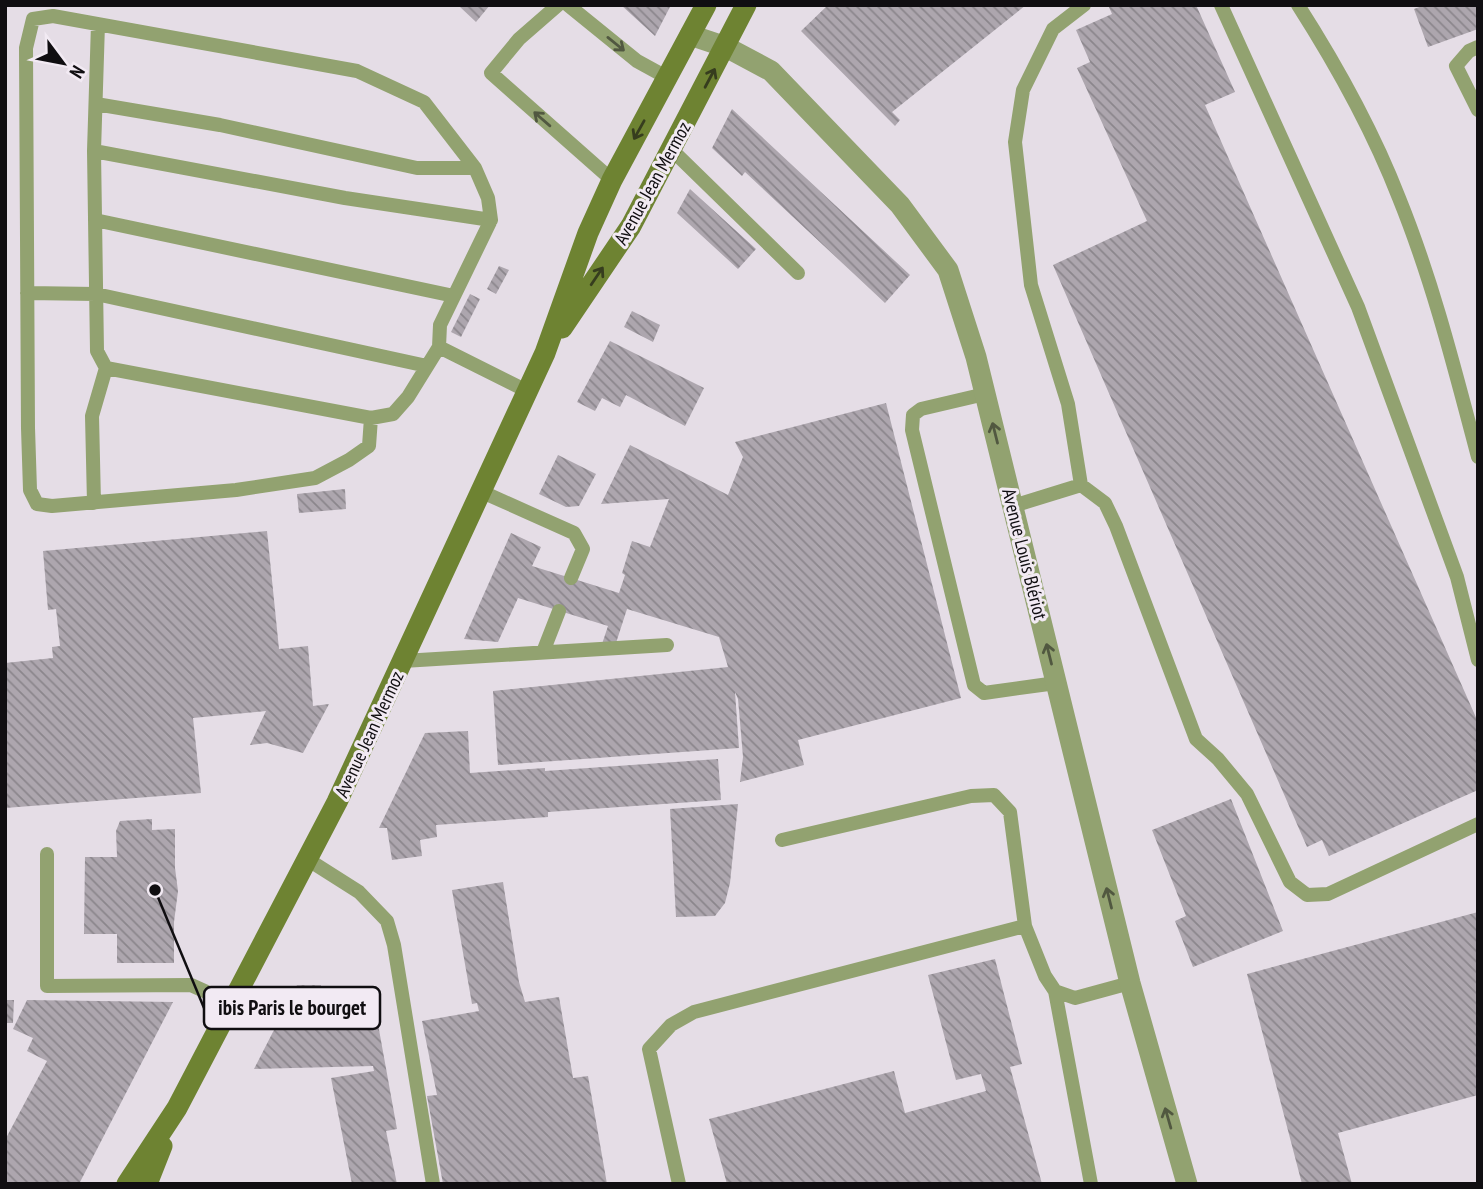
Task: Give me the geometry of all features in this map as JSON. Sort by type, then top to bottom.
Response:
[{"type":"main road","name":"Avenue Jean Mermoz","points":[[147,1184],[177,1108],[337,802],[403,661],[545,353],[588,233],[612,180],[706,5]]},
{"type":"main road","name":"Avenue Jean Mermoz","points":[[545,353],[631,226],[746,5]]},
{"type":"main road","name":"Avenue Jean Mermoz","points":[[127,1184],[177,1108]]},
{"type":"street","name":"Avenue Louis Blériot","points":[[690,35],[726,47],[771,71],[900,205],[948,270],[976,357],[1130,983],[1186,1184]]},
{"type":"lane","points":[[558,5],[519,40],[491,73],[612,180]]},
{"type":"lane","points":[[568,5],[637,61],[668,78]]},
{"type":"lane","points":[[1084,5],[1052,29],[1023,90],[1015,142],[1031,285],[1068,404],[1082,485],[1105,503],[1111,515],[1196,739],[1218,759],[1247,794],[1290,882],[1307,895],[1328,894],[1478,824]]},
{"type":"lane","points":[[1222,5],[1358,307],[1457,577],[1478,660]]},
{"type":"lane","points":[[1298,5],[1338,72],[1399,196],[1444,329],[1478,457]]},
{"type":"lane","points":[[106,368],[372,418],[393,414],[408,397],[439,347],[440,325],[491,219],[488,198],[475,168],[424,102],[357,71],[53,16],[33,19],[26,48],[27,293],[30,490],[37,504],[52,506],[236,490],[315,478],[369,446],[372,418]]},
{"type":"lane","points":[[94,503],[93,416],[106,368],[97,351],[94,151],[98,24]]},
{"type":"lane","points":[[1478,47],[1469,51],[1456,66],[1478,110]]},
{"type":"lane","points":[[96,104],[220,125],[417,168],[475,168]]},
{"type":"lane","points":[[672,150],[798,273]]},
{"type":"lane","points":[[94,151],[345,198],[491,219]]},
{"type":"lane","points":[[95,220],[454,296]]},
{"type":"lane","points":[[27,293],[96,294],[427,366]]},
{"type":"lane","points":[[439,347],[527,391]]},
{"type":"lane","points":[[985,394],[921,409],[913,415],[912,430],[964,645],[974,685],[984,693],[1056,682]]},
{"type":"lane","points":[[1013,506],[1082,485]]},
{"type":"lane","points":[[480,491],[574,533],[583,548],[571,578]]},
{"type":"lane","points":[[543,652],[559,611]]},
{"type":"lane","points":[[403,661],[667,645]]},
{"type":"lane","points":[[782,840],[971,796],[995,795],[1010,812],[1025,926],[1045,976],[1055,991],[1091,1184]]},
{"type":"lane","points":[[47,854],[47,986],[191,985],[231,1003]]},
{"type":"lane","points":[[307,859],[359,892],[387,921],[394,945],[433,1184]]},
{"type":"lane","points":[[679,1184],[649,1049],[671,1025],[694,1012],[1025,926]]},
{"type":"lane","points":[[1055,991],[1075,998],[1130,983]]},
{"type":"building","points":[[458,5],[490,5],[476,22]]},
{"type":"building","points":[[621,5],[671,5],[655,36]]},
{"type":"building","points":[[828,5],[1026,5],[892,112],[900,120],[895,126],[801,31]]},
{"type":"building","points":[[1108,5],[1196,5],[1235,92],[1205,105],[1478,722],[1478,790],[1329,856],[1322,840],[1307,847],[1053,265],[1147,221],[1077,68],[1090,62],[1076,30],[1112,14]]},
{"type":"building","points":[[1425,5],[1478,5],[1478,29],[1428,47],[1414,9]]},
{"type":"building","points":[[732,109],[910,275],[885,303],[745,172],[742,176],[712,148]]},
{"type":"building","points":[[690,189],[756,249],[738,269],[677,213]]},
{"type":"building","points":[[499,266],[509,270],[496,294],[487,289]]},
{"type":"building","points":[[470,294],[480,299],[461,337],[451,332]]},
{"type":"building","points":[[632,311],[660,325],[653,342],[624,327]]},
{"type":"building","points":[[610,341],[704,388],[685,426],[626,395],[620,407],[602,398],[595,411],[577,402]]},
{"type":"building","points":[[886,403],[961,698],[798,740],[804,765],[740,782],[743,757],[738,699],[735,692],[739,748],[498,765],[493,691],[728,667],[719,637],[627,609],[616,643],[602,644],[608,626],[518,598],[498,642],[464,639],[511,533],[541,547],[532,566],[619,593],[632,541],[650,547],[669,499],[601,504],[630,445],[728,495],[743,457],[735,442]]},
{"type":"building","points":[[558,455],[596,474],[579,506],[566,507],[539,494]]},
{"type":"building","points":[[345,489],[346,509],[299,513],[297,494]]},
{"type":"building","points":[[267,531],[279,649],[308,646],[313,706],[329,704],[303,753],[267,743],[250,745],[266,711],[193,718],[201,793],[5,808],[5,663],[53,658],[52,647],[60,646],[56,609],[48,610],[43,551]]},
{"type":"building","points":[[468,731],[470,773],[545,768],[545,771],[718,759],[721,800],[548,812],[548,817],[436,825],[437,837],[420,840],[422,856],[392,860],[387,828],[379,828],[425,733]]},
{"type":"building","points":[[1231,799],[1283,931],[1193,967],[1175,921],[1186,916],[1152,830]]},
{"type":"building","points":[[738,804],[730,883],[725,903],[715,916],[676,917],[670,809]]},
{"type":"building","points":[[152,819],[152,830],[175,829],[178,891],[174,922],[174,963],[117,963],[117,934],[84,934],[85,857],[117,857],[116,831],[120,821]]},
{"type":"building","points":[[503,882],[519,982],[525,1002],[559,997],[573,1078],[588,1076],[607,1184],[443,1184],[427,1096],[437,1095],[422,1021],[479,1011],[477,1003],[472,1004],[452,890]]},
{"type":"building","points":[[1478,912],[1478,1095],[1338,1133],[1352,1184],[1302,1184],[1247,974]]},
{"type":"building","points":[[995,959],[1022,1064],[1010,1067],[1042,1184],[727,1184],[709,1119],[894,1071],[905,1113],[986,1091],[981,1074],[956,1080],[928,975]]},
{"type":"building","points":[[297,985],[321,985],[321,1002],[374,1002],[397,1129],[386,1131],[397,1184],[352,1184],[331,1078],[374,1071],[373,1066],[254,1069]]},
{"type":"building","points":[[5,1000],[14,1000],[13,1023],[5,1023]]},
{"type":"building","points":[[27,1000],[173,1002],[79,1184],[5,1184],[5,1140],[47,1061],[27,1051],[33,1038],[13,1029]]},
{"type":"place","name":"ibis Paris le bourget","points":[[155,890]]}]
